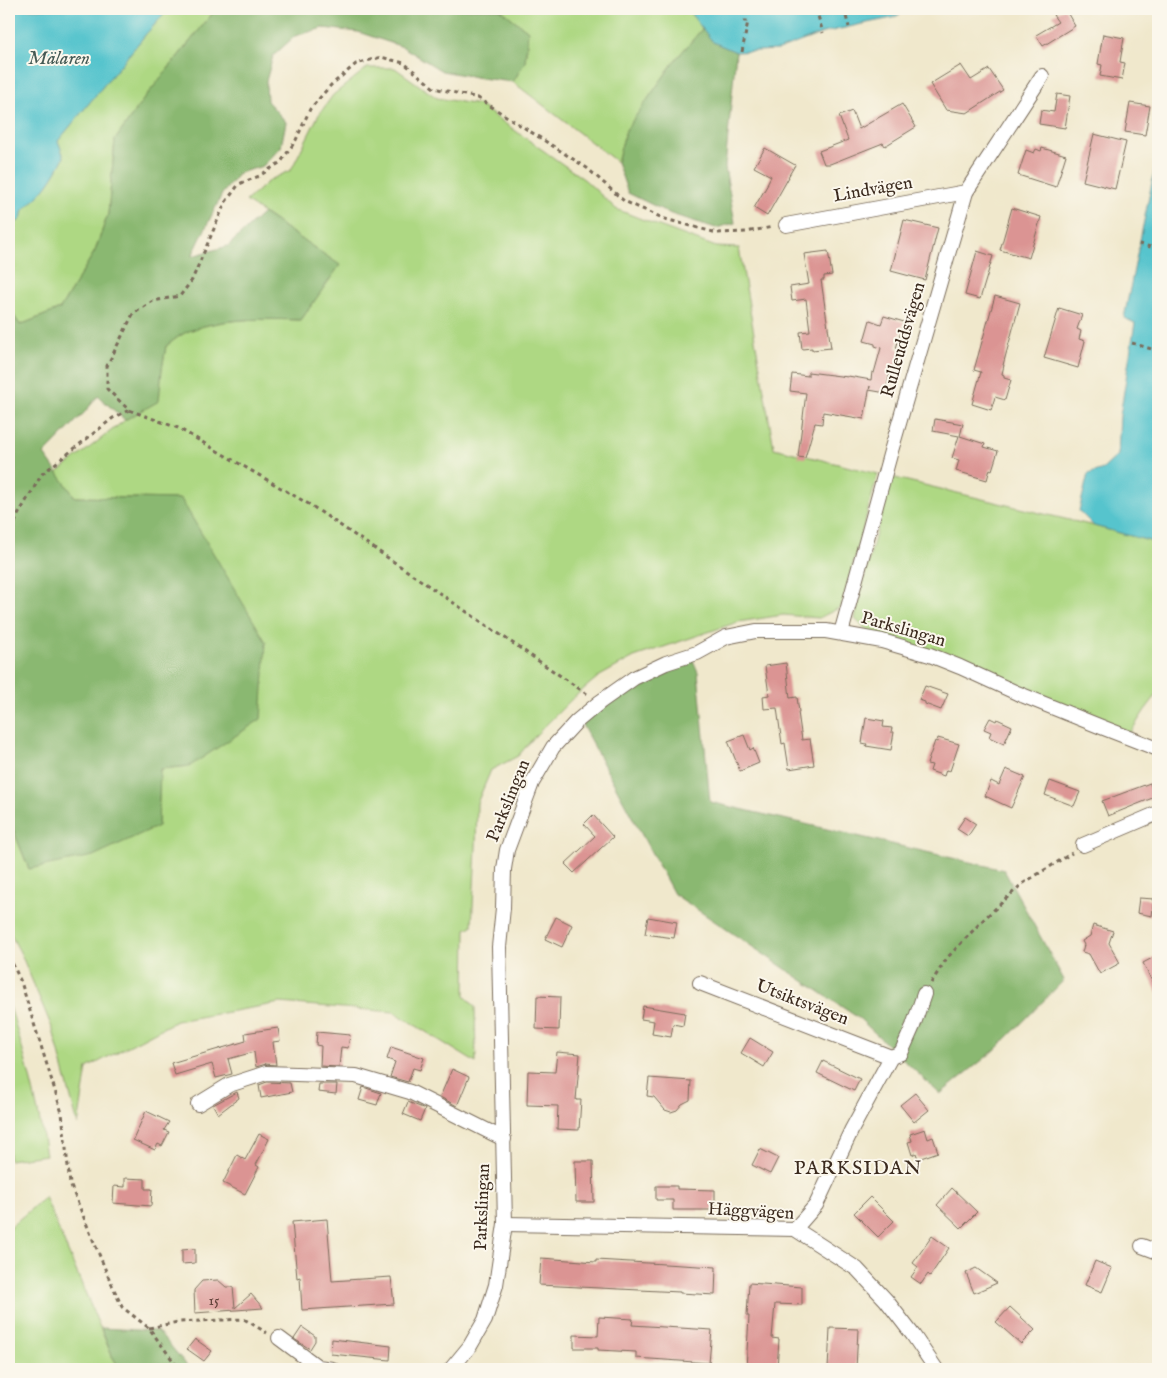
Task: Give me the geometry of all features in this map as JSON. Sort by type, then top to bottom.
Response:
[{"type":"street","name":"Rulleuddsvägen","points":[[841,633],[891,451],[966,192],[1042,76]]},
{"type":"street","name":"Lindvägen","points":[[786,225],[966,192]]},
{"type":"street","name":"Parkslingan","points":[[451,1369],[470,1346],[485,1320],[496,1285],[505,1224],[499,947],[504,908],[504,869],[507,850],[532,783],[553,747],[576,722],[634,678],[666,663],[697,653],[726,637],[756,631],[826,631],[882,641],[930,655],[1017,693],[1158,748]]},
{"type":"street","points":[[1083,845],[1158,813]]},
{"type":"street","name":"Utsiktsvägen","points":[[700,983],[892,1058]]},
{"type":"street","points":[[795,1229],[816,1205],[852,1129],[892,1058],[901,1053],[924,994]]},
{"type":"street","points":[[198,1104],[229,1085],[266,1073],[356,1076],[410,1092],[504,1139]]},
{"type":"street","name":"Häggvägen","points":[[505,1224],[795,1229],[857,1269],[886,1300],[936,1369]]},
{"type":"street","points":[[1142,1246],[1158,1252]]},
{"type":"street","points":[[280,1338],[318,1367],[332,1369]]},
{"type":"path","points":[[816,9],[823,33]]},
{"type":"path","points":[[844,9],[849,27]]},
{"type":"path","points":[[742,52],[748,21],[743,20]]},
{"type":"path","points":[[600,702],[312,506],[178,428],[129,410],[107,389],[107,366],[133,314],[154,301],[180,296],[192,280],[225,203],[239,184],[258,176],[281,162],[296,140],[310,109],[331,85],[356,64],[381,57],[404,63],[434,88],[478,98],[587,168],[624,201],[666,219],[717,233],[746,232],[786,225]]},
{"type":"path","points":[[1139,244],[1158,249]]},
{"type":"path","points":[[1132,343],[1158,351]]},
{"type":"path","points":[[9,538],[18,515],[42,474],[113,418],[129,410]]},
{"type":"path","points":[[924,994],[947,958],[984,919],[1022,884],[1083,845]]},
{"type":"path","points":[[9,956],[21,982],[62,1113],[70,1184],[122,1307],[149,1328],[179,1369]]},
{"type":"path","points":[[149,1328],[178,1322],[244,1319],[266,1333],[280,1338]]},
{"type":"green space","points":[[169,9],[216,9],[143,100],[115,140],[108,214],[95,251],[60,309],[20,325],[9,308],[9,228],[21,219],[23,210],[41,192],[60,165],[64,157],[58,141],[146,34]]},
{"type":"green space","points":[[216,9],[500,9],[528,31],[525,62],[513,82],[481,78],[442,71],[403,47],[358,32],[323,28],[295,36],[273,56],[266,81],[267,101],[286,122],[281,147],[263,166],[239,173],[222,194],[192,256],[228,246],[263,213],[340,265],[301,320],[259,319],[230,321],[202,326],[180,336],[166,346],[159,401],[125,420],[98,396],[44,454],[75,497],[181,499],[266,642],[261,719],[190,766],[160,769],[158,826],[93,856],[29,869],[9,819],[9,308],[20,325],[60,309],[95,251],[108,214],[115,140],[143,100]]},
{"type":"green space","points":[[500,9],[687,9],[703,28],[676,59],[626,130],[617,162],[513,82],[525,62],[528,31]]},
{"type":"green space","points":[[703,28],[713,42],[736,52],[725,167],[735,223],[716,228],[671,214],[628,193],[617,162],[626,130],[676,59]]},
{"type":"green space","points":[[367,68],[395,68],[437,98],[479,105],[585,180],[616,209],[716,247],[739,248],[774,448],[878,474],[841,607],[819,618],[783,615],[738,622],[634,657],[598,677],[573,698],[518,756],[491,770],[477,803],[472,926],[466,929],[465,995],[475,1007],[476,1063],[394,1012],[280,1003],[176,1021],[87,1068],[78,1125],[53,1030],[21,954],[9,931],[9,819],[29,869],[158,825],[160,769],[190,766],[181,499],[75,497],[57,473],[125,420],[158,401],[166,346],[180,336],[202,326],[230,321],[259,319],[301,320],[339,265],[246,201],[270,180],[291,170],[318,116],[333,95]]},
{"type":"green space","points":[[891,477],[1157,543],[1158,693],[1130,733],[1007,681],[873,636],[855,619],[859,597]]},
{"type":"green space","points":[[692,658],[698,672],[710,802],[1004,870],[1064,980],[995,1050],[940,1094],[860,1019],[674,894],[581,723],[633,685]]},
{"type":"green space","points":[[9,1003],[30,1078],[46,1155],[9,1160]]},
{"type":"green space","points":[[45,1197],[112,1356],[120,1369],[9,1369],[9,1228]]},
{"type":"green space","points":[[101,1328],[158,1331],[190,1369],[120,1369],[112,1356]]},
{"type":"water","name":"Mälaren","points":[[9,9],[169,9],[146,34],[58,141],[64,157],[60,165],[41,192],[23,210],[21,219],[9,228]]},
{"type":"water","points":[[687,9],[911,9],[892,18],[823,33],[778,50],[736,52],[713,42]]},
{"type":"water","points":[[1158,153],[1158,546],[1157,543],[1094,526],[1079,511],[1088,474],[1103,469],[1118,455],[1120,416],[1135,323],[1124,318]]},
{"type":"building","points":[[1065,9],[1075,26],[1043,46],[1036,35],[1058,22],[1053,15]]},
{"type":"building","points":[[1103,34],[1124,38],[1120,62],[1125,63],[1122,80],[1100,76],[1102,65],[1098,64]]},
{"type":"building","points":[[961,65],[971,80],[989,69],[1003,90],[967,113],[946,110],[930,84]]},
{"type":"building","points":[[1057,94],[1070,96],[1065,128],[1039,124],[1041,110],[1054,112]]},
{"type":"building","points":[[1130,103],[1150,106],[1145,135],[1125,132]]},
{"type":"building","points":[[902,104],[916,127],[885,146],[883,143],[830,164],[824,164],[819,151],[848,140],[839,116],[852,111],[859,129]]},
{"type":"building","points":[[1094,134],[1126,142],[1115,189],[1083,181]]},
{"type":"building","points":[[765,148],[795,165],[767,216],[754,208],[771,176],[754,167]]},
{"type":"building","points":[[1042,148],[1066,155],[1056,187],[1018,175],[1026,150],[1034,153],[1036,149],[1041,151]]},
{"type":"building","points":[[1012,208],[1041,217],[1029,258],[1000,250]]},
{"type":"building","points":[[904,220],[938,228],[925,280],[891,271]]},
{"type":"building","points":[[828,251],[832,275],[824,276],[824,280],[821,280],[831,348],[802,349],[800,332],[810,331],[806,299],[792,301],[790,287],[809,284],[804,254]]},
{"type":"building","points":[[977,251],[993,256],[980,299],[965,295]]},
{"type":"building","points":[[995,296],[1020,303],[1003,365],[1002,374],[1004,378],[1011,380],[1005,400],[995,397],[991,410],[972,404],[981,372],[974,370]]},
{"type":"building","points":[[1059,308],[1082,315],[1077,329],[1081,331],[1079,339],[1085,341],[1078,368],[1044,358]]},
{"type":"building","points":[[884,316],[904,322],[896,348],[902,350],[897,368],[891,366],[886,393],[869,390],[864,419],[823,412],[822,424],[815,423],[805,458],[798,457],[806,393],[790,391],[792,374],[808,376],[808,372],[871,380],[881,348],[864,341],[870,320],[881,324]]},
{"type":"building","points":[[935,419],[963,424],[960,436],[985,444],[984,447],[998,451],[987,480],[956,471],[959,460],[952,458],[959,436],[933,431]]},
{"type":"building","points":[[786,663],[790,698],[797,697],[802,740],[810,739],[814,765],[789,769],[785,743],[782,744],[777,708],[764,709],[763,696],[769,695],[765,666]]},
{"type":"building","points":[[925,686],[948,694],[941,710],[919,700]]},
{"type":"building","points":[[866,718],[884,721],[883,727],[892,728],[891,732],[894,732],[891,750],[866,746],[867,744],[862,743]]},
{"type":"building","points":[[990,718],[1012,726],[1004,744],[989,737],[991,732],[984,729]]},
{"type":"building","points":[[744,735],[750,750],[753,748],[759,763],[740,771],[728,741]]},
{"type":"building","points":[[938,738],[959,744],[950,771],[946,770],[944,776],[930,771],[932,765],[927,764],[935,741],[937,742]]},
{"type":"building","points":[[1006,769],[1025,777],[1011,808],[985,796],[991,781],[999,785]]},
{"type":"building","points":[[1050,781],[1080,792],[1074,806],[1045,795]]},
{"type":"building","points":[[1150,783],[1155,797],[1108,816],[1102,801]]},
{"type":"building","points":[[593,815],[613,837],[574,873],[565,864],[595,836],[584,824]]},
{"type":"building","points":[[965,817],[976,824],[968,836],[957,829]]},
{"type":"building","points":[[1139,898],[1154,899],[1152,916],[1137,913]]},
{"type":"building","points":[[556,917],[572,925],[562,947],[545,939]]},
{"type":"building","points":[[648,917],[677,922],[674,938],[645,934]]},
{"type":"building","points":[[1093,925],[1113,931],[1109,943],[1120,963],[1100,974],[1089,954],[1082,952],[1084,945],[1082,941],[1090,936]]},
{"type":"building","points":[[1158,955],[1158,994],[1143,963]]},
{"type":"building","points":[[537,996],[560,997],[559,1030],[536,1029]]},
{"type":"building","points":[[643,1006],[685,1013],[683,1026],[673,1024],[671,1037],[652,1034],[654,1021],[641,1019]]},
{"type":"building","points":[[278,1028],[280,1041],[273,1042],[276,1065],[266,1064],[256,1067],[254,1052],[228,1059],[232,1074],[216,1078],[212,1064],[175,1075],[171,1063],[246,1041],[245,1033]]},
{"type":"building","points":[[317,1032],[350,1035],[348,1048],[341,1047],[339,1067],[320,1066],[321,1046],[316,1045]]},
{"type":"building","points":[[750,1038],[773,1052],[764,1067],[741,1053]]},
{"type":"building","points":[[391,1047],[424,1058],[420,1070],[413,1068],[408,1082],[390,1077],[395,1062],[387,1059]]},
{"type":"building","points":[[557,1052],[580,1054],[576,1100],[581,1100],[579,1130],[557,1129],[558,1106],[527,1105],[528,1071],[555,1072]]},
{"type":"building","points":[[823,1061],[860,1079],[854,1091],[817,1073]]},
{"type":"building","points":[[452,1069],[469,1077],[457,1106],[440,1097]]},
{"type":"building","points":[[649,1078],[691,1081],[690,1100],[682,1104],[677,1110],[671,1112],[665,1110],[654,1097],[647,1096]]},
{"type":"building","points":[[267,1082],[290,1083],[292,1092],[261,1098],[259,1085]]},
{"type":"building","points":[[319,1084],[337,1084],[336,1094],[318,1092]]},
{"type":"building","points":[[363,1087],[381,1093],[377,1105],[359,1100]]},
{"type":"building","points":[[237,1092],[239,1098],[218,1114],[213,1105]]},
{"type":"building","points":[[915,1093],[929,1110],[914,1122],[900,1105]]},
{"type":"building","points":[[408,1102],[425,1109],[420,1121],[403,1114]]},
{"type":"building","points":[[146,1111],[169,1122],[164,1130],[169,1132],[162,1146],[158,1144],[155,1150],[133,1140]]},
{"type":"building","points":[[925,1129],[928,1139],[933,1137],[938,1152],[918,1159],[916,1153],[912,1155],[908,1142],[912,1141],[910,1134]]},
{"type":"building","points":[[259,1134],[269,1139],[256,1165],[259,1167],[245,1194],[223,1183],[237,1155],[245,1160]]},
{"type":"building","points":[[760,1149],[778,1158],[770,1174],[752,1165]]},
{"type":"building","points":[[575,1161],[593,1161],[594,1202],[576,1202]]},
{"type":"building","points":[[125,1178],[145,1179],[145,1189],[152,1189],[151,1206],[113,1203],[114,1186],[125,1187]]},
{"type":"building","points":[[656,1186],[677,1186],[677,1189],[715,1190],[715,1210],[673,1210],[673,1200],[656,1200]]},
{"type":"building","points":[[952,1188],[977,1212],[961,1228],[937,1205]]},
{"type":"building","points":[[870,1197],[894,1221],[878,1237],[854,1213]]},
{"type":"building","points":[[327,1219],[332,1281],[391,1277],[394,1304],[302,1310],[300,1277],[297,1278],[292,1222]]},
{"type":"building","points":[[932,1236],[949,1248],[930,1276],[928,1274],[921,1284],[911,1277],[918,1267],[913,1263]]},
{"type":"building","points":[[195,1249],[195,1263],[182,1264],[182,1250]]},
{"type":"building","points":[[541,1258],[716,1267],[715,1295],[539,1285]]},
{"type":"building","points":[[1095,1261],[1112,1268],[1102,1292],[1085,1285]]},
{"type":"building","points":[[976,1268],[997,1283],[974,1293],[966,1273]]},
{"type":"building","points":[[218,1280],[226,1287],[233,1287],[235,1308],[251,1294],[263,1308],[195,1313],[194,1290],[202,1281]]},
{"type":"building","points":[[749,1283],[802,1287],[802,1305],[775,1304],[772,1338],[779,1339],[777,1369],[746,1369]]},
{"type":"building","points":[[1010,1307],[1035,1330],[1021,1344],[996,1322]]},
{"type":"building","points":[[599,1317],[633,1319],[632,1325],[712,1330],[709,1363],[636,1358],[636,1352],[598,1350],[598,1348],[574,1348],[574,1335],[598,1336]]},
{"type":"building","points":[[302,1327],[315,1336],[315,1341],[310,1349],[294,1339]]},
{"type":"building","points":[[830,1328],[858,1329],[856,1369],[828,1369]]},
{"type":"building","points":[[195,1339],[212,1351],[204,1361],[187,1349]]},
{"type":"building","points":[[332,1339],[391,1346],[390,1360],[331,1354]]},
{"type":"district","name":"PARKSIDAN","points":[[858,1168]]}]
